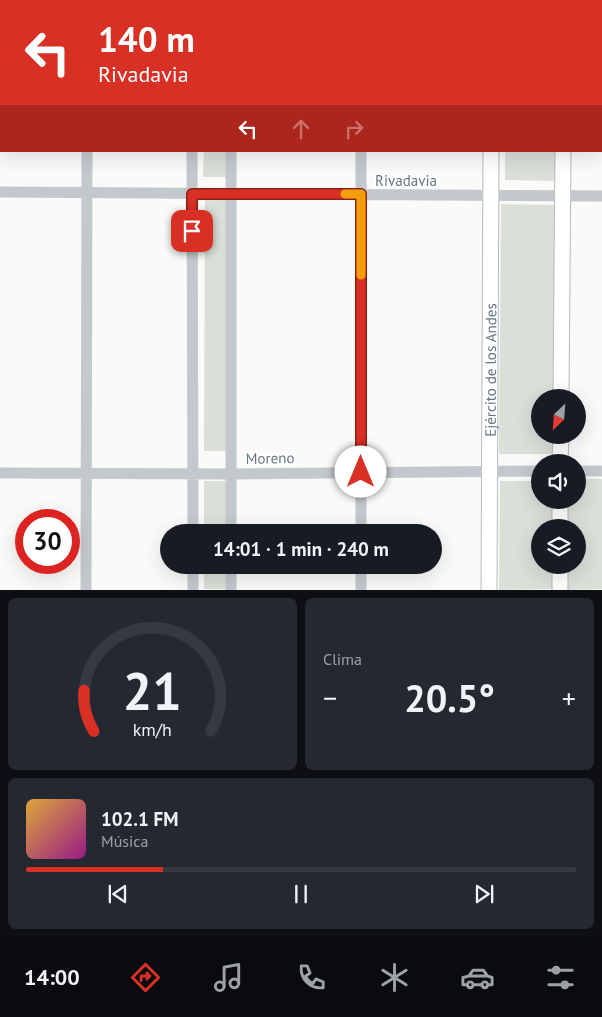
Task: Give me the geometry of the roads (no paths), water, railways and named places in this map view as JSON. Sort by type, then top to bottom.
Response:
[{"type":"street","points":[[86,590],[87,152]]},
{"type":"street","points":[[192,152],[193,524]]},
{"type":"street","points":[[231,152],[231,524]]},
{"type":"street","points":[[361,152],[361,524]]},
{"type":"street","name":"Ejército de los Andes","points":[[490,590],[491,152]]},
{"type":"street","points":[[561,389],[563,152]]},
{"type":"street","name":"Rivadavia","points":[[0,192],[602,196]]},
{"type":"street","name":"Moreno","points":[[0,473],[231,474],[531,471]]},
{"type":"street","points":[[586,471],[602,471]]},
{"type":"street","points":[[193,574],[194,590]]},
{"type":"street","points":[[231,574],[231,590]]},
{"type":"street","points":[[361,574],[361,590]]},
{"type":"street","points":[[560,574],[560,590]]}]
